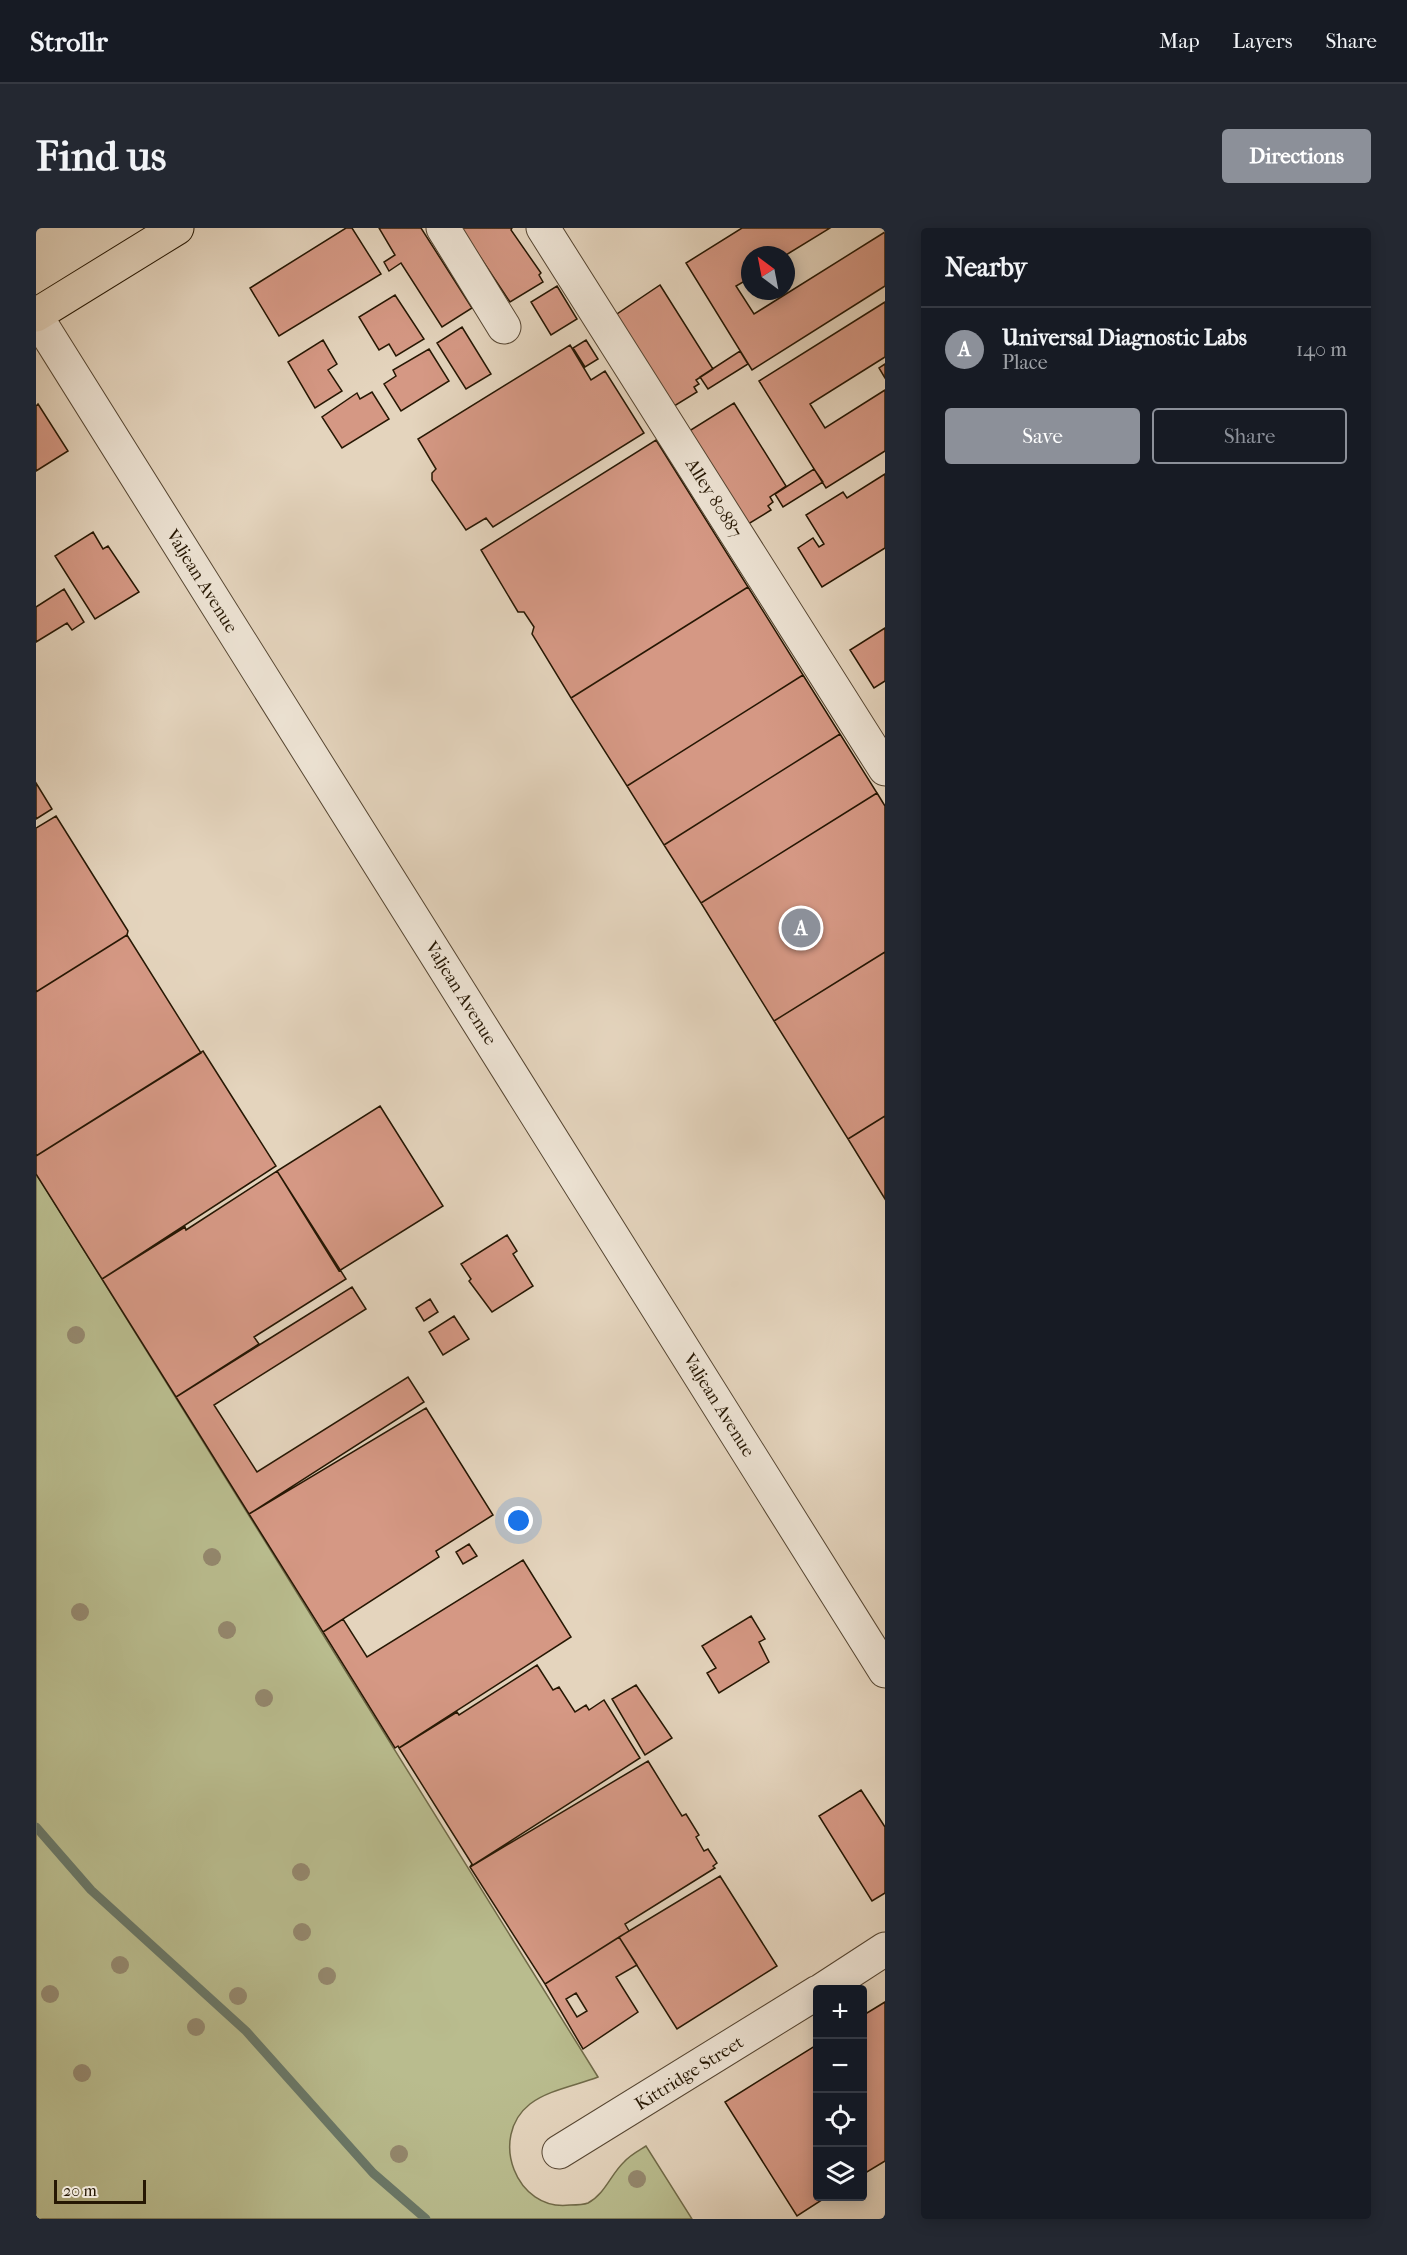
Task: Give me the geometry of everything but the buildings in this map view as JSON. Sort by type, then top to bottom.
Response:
[{"type":"main road","points":[[36,316],[177,228]]},
{"type":"street","points":[[443,228],[504,327]]},
{"type":"street","name":"Alley 80887","points":[[543,228],[885,769]]},
{"type":"street","name":"Valjean Avenue","points":[[36,316],[885,1671]]},
{"type":"street","points":[[828,1985],[885,1949]]},
{"type":"street","name":"Kittridge Street","points":[[559,2152],[656,2095],[813,1995]]},
{"type":"green space","points":[[36,1173],[598,2077],[537,2099],[517,2118],[511,2135],[510,2152],[514,2170],[523,2185],[535,2197],[551,2204],[586,2204],[599,2194],[626,2160],[646,2146],[692,2219],[36,2219]]},
{"type":"waterway","points":[[36,1827],[91,1890],[246,2031],[373,2173],[426,2219]]},
{"type":"place","name":"Universal Diagnostic Labs","points":[[801,928]]}]
